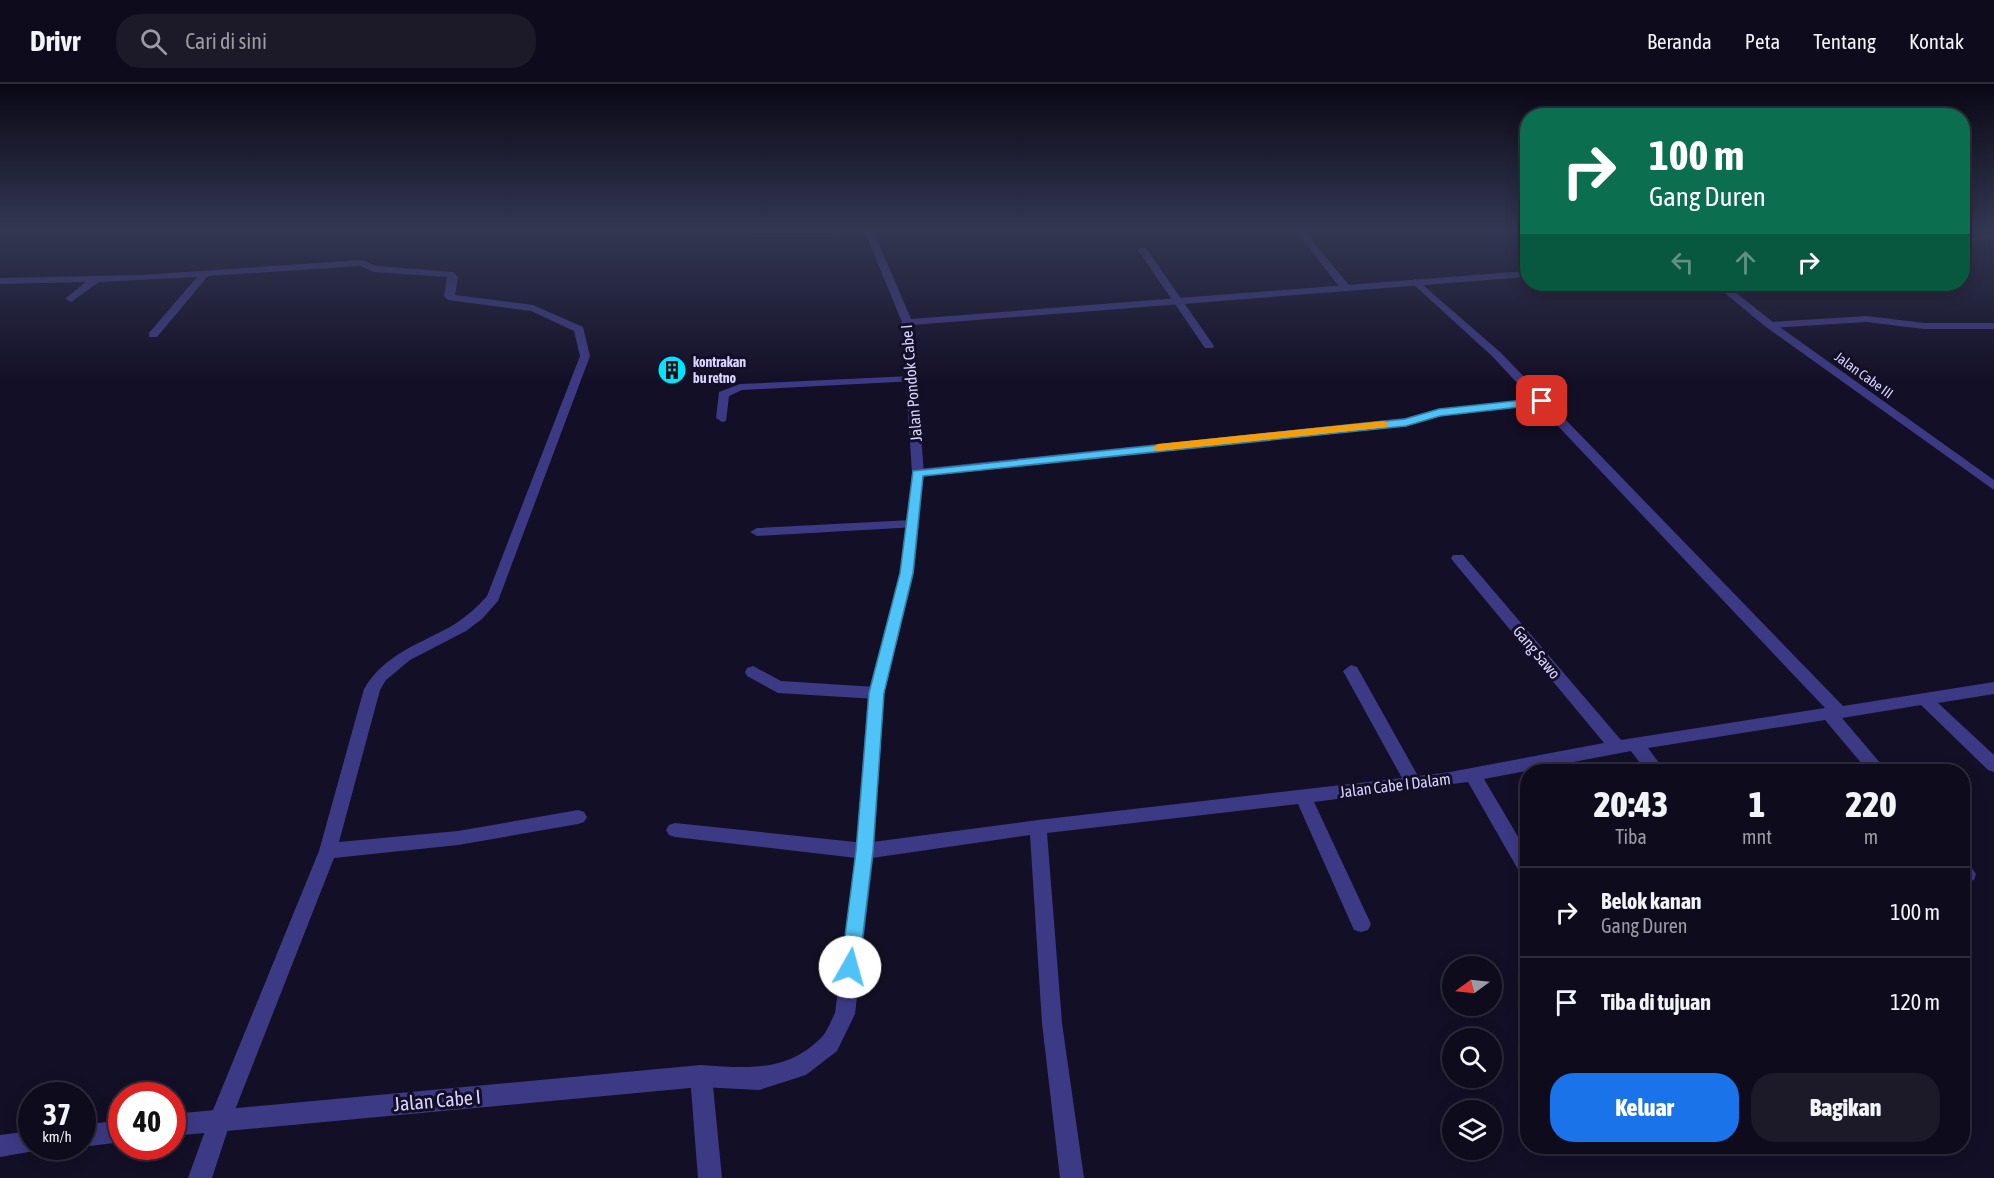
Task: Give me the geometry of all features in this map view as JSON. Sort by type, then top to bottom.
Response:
[{"type":"street","points":[[71,299],[93,281]]},
{"type":"street","points":[[153,335],[199,281]]},
{"type":"street","points":[[200,1178],[220,1120],[328,851],[372,689],[380,673],[393,663],[473,619],[494,598],[585,356],[579,329],[533,308],[452,298],[449,296],[452,281]]},
{"type":"street","name":"Jalan Pondok Cabe I","points":[[701,1077],[759,1079],[798,1068],[831,1044],[845,1014],[865,851],[876,693],[907,573],[918,473],[907,322],[890,281]]},
{"type":"street","points":[[1165,281],[1209,346]]},
{"type":"street","points":[[1340,281],[1345,287]]},
{"type":"street","points":[[907,322],[1177,299],[1429,281]]},
{"type":"street","points":[[1416,282],[1496,354],[1542,401],[1833,712],[1873,764]]},
{"type":"street","name":"Jalan Cabe III","points":[[1728,291],[1770,325],[1992,483]]},
{"type":"street","points":[[1770,325],[1867,318],[1924,326],[1994,326]]},
{"type":"street","points":[[722,418],[723,394],[741,387],[911,379]]},
{"type":"street","points":[[918,473],[1406,422],[1439,413],[1542,401]]},
{"type":"street","points":[[757,532],[912,524]]},
{"type":"street","name":"Gang Sawo","points":[[1458,558],[1617,747]]},
{"type":"street","points":[[1351,670],[1413,783]]},
{"type":"street","points":[[753,672],[778,687],[876,693]]},
{"type":"street","name":"Jalan Cabe I Dalam","points":[[1526,764],[1635,744],[1994,688]]},
{"type":"street","points":[[1923,698],[1994,765]]},
{"type":"street","points":[[1635,744],[1651,764]]},
{"type":"street","name":"Jalan Cabe I Dalam","points":[[675,830],[865,851],[1038,827],[1413,783],[1520,765]]},
{"type":"street","points":[[1472,774],[1520,856]]},
{"type":"street","points":[[1304,796],[1361,924]]},
{"type":"street","points":[[328,851],[458,838],[578,817]]},
{"type":"street","points":[[1038,827],[1052,1023],[1072,1178]]},
{"type":"street","points":[[701,1077],[710,1178]]},
{"type":"street","name":"Jalan Cabe I","points":[[186,1124],[701,1077]]},
{"type":"street","points":[[0,1146],[18,1144]]},
{"type":"slow traffic","points":[[1158,448],[1383,425]]},
{"type":"place","name":"kontrakan bu retno","points":[[672,370]]},
{"type":"route","points":[[850,967],[865,851],[876,693],[907,573],[918,473],[1406,422],[1439,413],[1542,401]]}]
